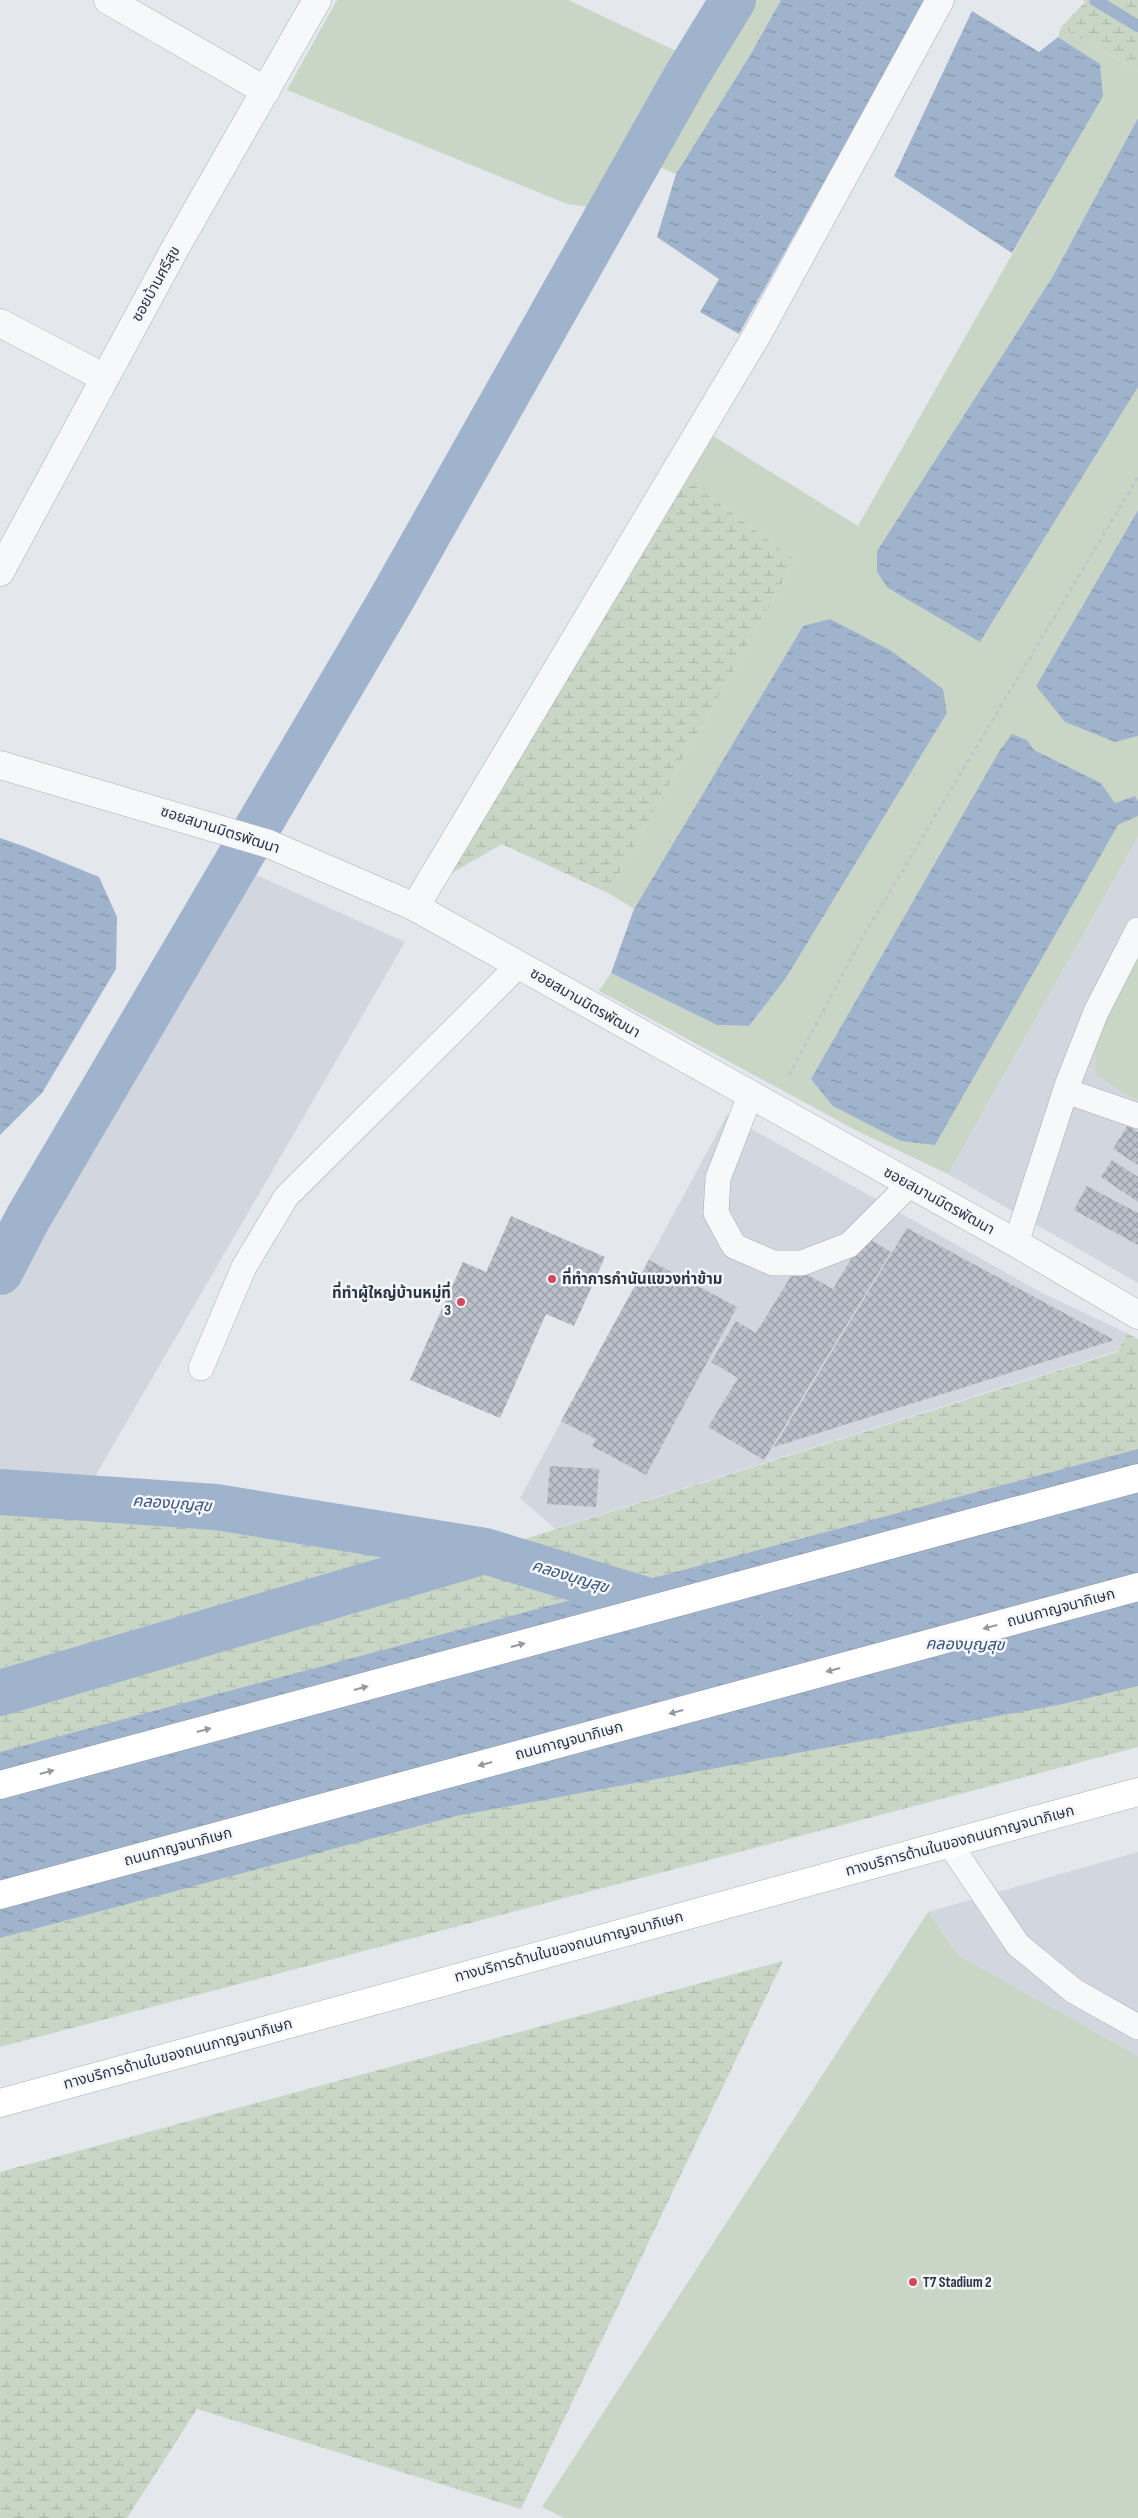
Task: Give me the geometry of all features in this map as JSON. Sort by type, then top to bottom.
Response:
[{"type":"main road","points":[[0,1785],[1138,1478]]},
{"type":"main road","name":"ถนนกาญจนาภิเษก","points":[[0,1895],[1138,1587]]},
{"type":"main road","name":"ทางบริการด้านในของถนนกาญจนาภิเษก","points":[[0,2103],[1138,1792]]},
{"type":"street","points":[[108,0],[266,91]]},
{"type":"street","name":"ซอยบ้านศรีสุข","points":[[0,572],[178,245],[317,0]]},
{"type":"street","points":[[415,907],[756,334],[940,0]]},
{"type":"street","points":[[0,323],[105,378]]},
{"type":"street","name":"ซอยสมานมิตรพัฒนา","points":[[0,765],[236,832],[269,844],[415,907],[1016,1243],[1138,1315]]},
{"type":"lane","points":[[1016,1243],[1066,1091],[1096,1012],[1138,930]]},
{"type":"lane","points":[[202,1368],[244,1267],[286,1197],[519,965]]},
{"type":"lane","points":[[1066,1091],[1138,1116]]},
{"type":"lane","points":[[761,1102],[718,1178],[716,1213],[734,1246],[773,1262],[802,1263],[849,1245],[910,1184]]},
{"type":"lane","points":[[949,1843],[1018,1945],[1074,1991],[1138,2027]]},
{"type":"path","points":[[761,1102],[861,940],[1138,477]]},
{"type":"shaded area","points":[[1138,837],[1138,1283],[948,1174]]},
{"type":"shaded area","points":[[252,873],[405,942],[93,1480],[0,1471],[0,1297]]},
{"type":"shaded area","points":[[727,1115],[1040,1292],[1127,1333],[1117,1351],[555,1529],[520,1498]]},
{"type":"shaded area","points":[[1138,1852],[1138,2056],[958,1955],[928,1912]]},
{"type":"green space","points":[[337,0],[568,0],[687,56],[720,0],[781,0],[749,57],[676,174],[630,154],[603,209],[567,204],[287,90]]},
{"type":"green space","points":[[1083,0],[1138,0],[1138,71],[1061,27],[1085,2]]},
{"type":"green space","points":[[1061,27],[1138,71],[1138,118],[1053,276],[877,551],[877,572],[980,642],[1138,387],[1138,510],[1036,686],[1115,742],[1138,736],[1138,801],[1135,796],[1115,803],[1101,783],[1034,750],[1027,740],[1012,734],[1118,825],[1138,816],[1138,837],[948,1174],[861,1133],[599,991],[611,973],[717,1025],[749,1026],[786,978],[947,713],[803,626],[634,909],[608,893],[795,560],[686,479],[713,436],[858,526],[1102,96],[1100,64],[1058,37]]},
{"type":"green space","points":[[686,479],[795,560],[608,893],[502,844],[452,873],[476,817]]},
{"type":"green space","points":[[1138,946],[1138,1099],[1128,1096],[1095,1074],[1097,1029]]},
{"type":"green space","points":[[1127,1333],[1138,1339],[1138,1747],[0,2047],[0,1471],[226,1493],[506,1545],[1117,1352]]},
{"type":"green space","name":"T7 Stadium 2","points":[[928,1912],[958,1955],[1138,2056],[1138,2518],[564,2518],[542,2507]]},
{"type":"green space","points":[[783,1961],[521,2509],[197,2409],[127,2518],[0,2518],[0,2172]]},
{"type":"water","points":[[781,0],[926,0],[739,334],[700,312],[719,279],[657,237],[676,174],[749,57]]},
{"type":"water","points":[[972,11],[1039,52],[1058,37],[1100,64],[1103,96],[1012,253],[894,176]]},
{"type":"water","points":[[1138,118],[1138,387],[980,642],[888,588],[877,572],[877,551],[1053,276]]},
{"type":"water","points":[[1138,510],[1138,736],[1115,742],[1065,722],[1036,686]]},
{"type":"water","points":[[830,619],[890,650],[943,689],[947,713],[786,978],[749,1026],[717,1025],[611,973],[634,909],[803,626]]},
{"type":"water","points":[[1012,734],[1027,740],[1034,750],[1101,783],[1115,803],[1135,796],[1138,801],[1138,816],[1118,825],[935,1145],[901,1141],[833,1106],[811,1079],[1000,750]]},
{"type":"water","points":[[0,838],[99,877],[117,917],[116,969],[42,1093],[0,1135]]},
{"type":"water","points":[[1138,1449],[1138,1686],[1063,1704],[456,1816],[0,1938],[0,1752]]},
{"type":"building","points":[[1128,1125],[1138,1132],[1138,1165],[1113,1149]]},
{"type":"building","points":[[1112,1160],[1138,1177],[1138,1202],[1101,1177]]},
{"type":"building","points":[[1087,1186],[1138,1213],[1138,1245],[1074,1210]]},
{"type":"building","points":[[511,1216],[605,1257],[574,1326],[546,1314],[500,1418],[410,1380],[463,1262],[486,1272]]},
{"type":"building","points":[[907,1228],[1114,1340],[774,1447]]},
{"type":"building","points":[[865,1236],[891,1252],[764,1460],[708,1427],[738,1378],[711,1362],[736,1321],[756,1333],[796,1268],[833,1289]]},
{"type":"building","points":[[649,1260],[737,1307],[646,1475],[592,1446],[596,1439],[561,1421]]},
{"type":"building","points":[[550,1466],[599,1469],[596,1507],[547,1504]]},
{"type":"waterway","points":[[0,1272],[28,1218],[391,600],[687,75],[733,0]]},
{"type":"waterway","points":[[1095,0],[1138,26]]},
{"type":"waterway","name":"คลองบุญสุข","points":[[0,1492],[216,1507],[485,1551],[672,1608]]},
{"type":"waterway","points":[[0,1693],[475,1554]]},
{"type":"place","name":"ที่ทำการกำนันแขวงท่าข้าม","points":[[552,1279]]},
{"type":"place","name":"ที่ทำผู้ใหญ่บ้านหมู่ที่ 3","points":[[461,1302]]},
{"type":"place","name":"T7 Stadium 2","points":[[913,2282]]}]
